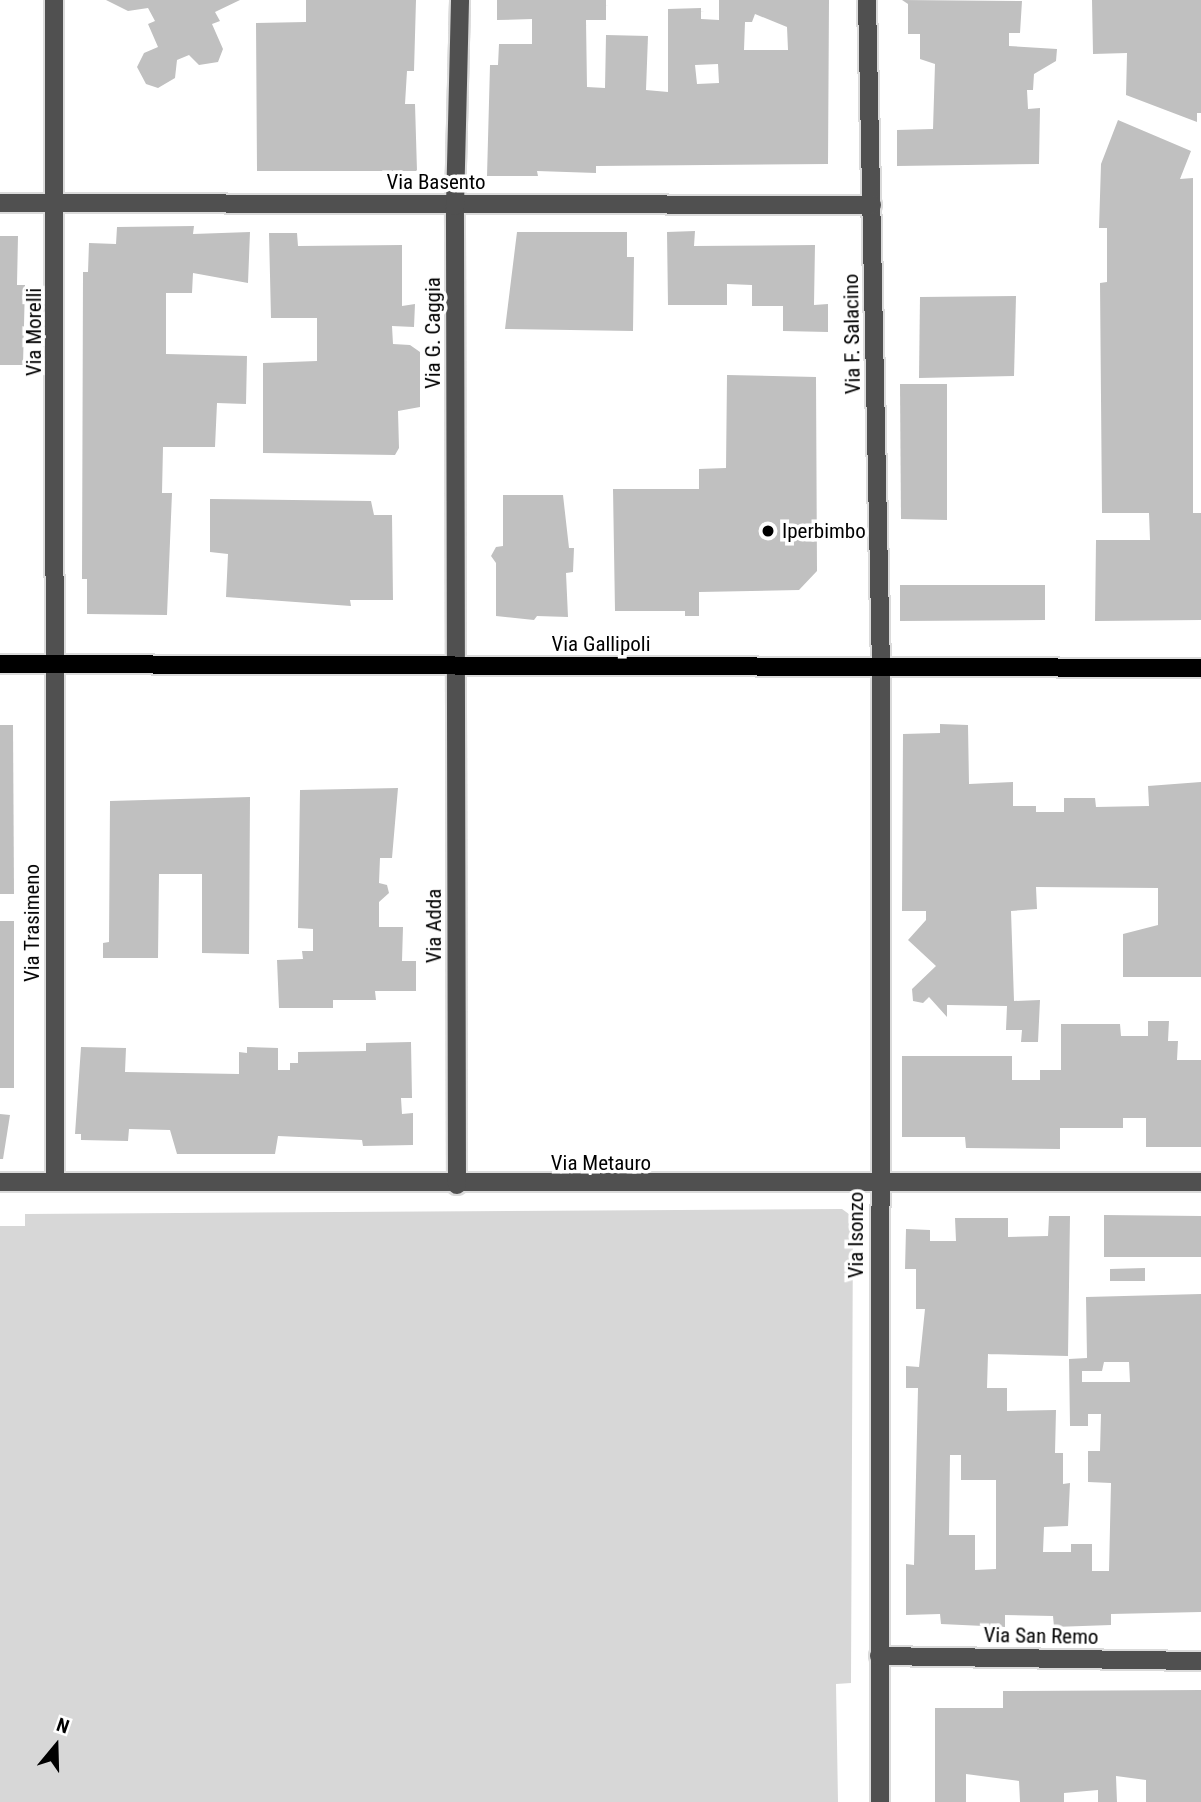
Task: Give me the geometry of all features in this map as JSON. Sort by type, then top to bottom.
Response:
[{"type":"main road","name":"Via Gallipoli","points":[[0,664],[1201,668]]},
{"type":"street","name":"Via Morelli","points":[[54,0],[57,203],[55,665]]},
{"type":"street","name":"Via G. Caggia","points":[[456,666],[455,205],[460,0]]},
{"type":"street","name":"Via F. Salacino","points":[[867,0],[881,667]]},
{"type":"street","name":"Via Basento","points":[[0,204],[872,205]]},
{"type":"street","name":"Via Trasimeno","points":[[55,665],[55,1181]]},
{"type":"street","name":"Via Adda","points":[[456,666],[457,1185]]},
{"type":"street","name":"Via Isonzo","points":[[880,1802],[878,1185],[881,667]]},
{"type":"street","name":"Via Metauro","points":[[0,1182],[457,1185],[1201,1182]]},
{"type":"street","name":"Via San Remo","points":[[880,1656],[1201,1661]]},
{"type":"shaded area","points":[[842,1209],[853,1217],[851,1683],[836,1684],[838,1802],[0,1802],[0,1226],[25,1226],[25,1214]]},
{"type":"building","points":[[106,0],[240,0],[215,12],[220,21],[212,24],[223,49],[218,62],[199,65],[189,55],[177,60],[175,78],[158,88],[146,84],[137,67],[144,53],[158,47],[148,24],[155,21],[148,8],[128,11]]},
{"type":"building","points":[[306,0],[416,0],[414,71],[407,71],[405,104],[415,104],[417,171],[257,171],[256,23],[306,22]]},
{"type":"building","points":[[497,0],[606,0],[606,20],[586,20],[587,87],[605,88],[606,35],[648,36],[646,90],[668,92],[668,9],[701,8],[701,19],[719,20],[719,0],[829,0],[828,164],[596,166],[596,173],[537,171],[538,176],[487,176],[490,65],[498,65],[499,44],[532,44],[532,19],[497,20]],"holes":[[[755,14],[787,27],[788,50],[744,50],[745,22],[752,22]],[[718,64],[719,83],[697,84],[695,65]]]},
{"type":"building","points":[[902,0],[1022,1],[1020,33],[1009,33],[1009,46],[1057,49],[1056,61],[1034,74],[1033,90],[1027,90],[1028,109],[1040,108],[1039,164],[897,166],[897,130],[933,129],[935,64],[920,59],[920,34],[908,34],[908,4]]},
{"type":"building","points":[[1092,0],[1201,0],[1201,113],[1197,113],[1197,122],[1126,95],[1127,53],[1093,54]]},
{"type":"building","points":[[1118,120],[1191,151],[1180,179],[1193,178],[1193,513],[1201,513],[1201,620],[1095,621],[1096,540],[1150,540],[1149,513],[1102,513],[1100,283],[1107,282],[1107,228],[1099,228],[1101,164]]},
{"type":"building","points":[[194,226],[193,234],[250,232],[248,283],[193,273],[192,293],[166,293],[166,354],[247,356],[246,404],[217,403],[215,447],[163,447],[162,493],[172,493],[167,615],[87,614],[87,579],[82,579],[83,272],[88,272],[89,243],[116,244],[117,227]]},
{"type":"building","points":[[695,231],[694,246],[815,245],[814,305],[828,304],[828,332],[783,331],[783,306],[752,306],[752,285],[727,284],[727,305],[668,305],[667,232]]},
{"type":"building","points":[[517,232],[627,232],[627,257],[634,257],[633,331],[505,329]]},
{"type":"building","points":[[269,233],[297,233],[298,246],[402,245],[402,306],[415,304],[414,327],[392,326],[393,344],[410,345],[420,352],[420,407],[398,411],[399,448],[395,455],[263,453],[263,363],[317,361],[317,318],[271,318]]},
{"type":"building","points":[[0,236],[18,236],[17,285],[25,285],[23,365],[0,365]]},
{"type":"building","points":[[1016,296],[1014,376],[919,378],[920,297]]},
{"type":"building","points":[[727,375],[816,377],[817,571],[799,590],[699,592],[699,616],[685,616],[685,611],[615,611],[613,489],[699,489],[699,469],[726,468]]},
{"type":"building","points":[[900,384],[947,384],[947,520],[901,519]]},
{"type":"building","points":[[503,495],[563,495],[569,548],[574,548],[573,572],[566,573],[568,617],[537,616],[534,620],[496,616],[496,563],[491,556],[496,547],[503,546]]},
{"type":"building","points":[[210,499],[371,501],[374,515],[392,515],[393,600],[350,600],[351,606],[226,597],[228,554],[210,552]]},
{"type":"building","points":[[900,585],[1045,585],[1045,620],[900,621]]},
{"type":"building","points":[[940,724],[968,725],[969,784],[1013,782],[1013,806],[1036,806],[1036,812],[1064,812],[1064,798],[1095,798],[1096,807],[1149,806],[1148,786],[1201,782],[1201,977],[1123,977],[1123,934],[1158,925],[1158,888],[1036,887],[1037,909],[1011,911],[1014,1001],[1040,1000],[1038,1042],[1021,1042],[1022,1030],[1006,1030],[1007,1006],[947,1005],[947,1017],[929,997],[923,1003],[913,1001],[912,989],[936,966],[908,940],[926,920],[926,911],[902,911],[903,734],[940,733]]},
{"type":"building","points":[[0,725],[13,725],[14,894],[0,894]]},
{"type":"building","points":[[398,788],[392,858],[380,858],[379,883],[387,885],[389,893],[379,902],[379,927],[403,927],[402,961],[416,961],[416,991],[375,991],[376,1000],[333,1000],[333,1008],[279,1008],[277,960],[303,959],[302,951],[313,951],[313,929],[298,928],[300,790]]},
{"type":"building","points":[[250,797],[249,954],[202,953],[202,874],[159,874],[158,958],[103,958],[103,943],[109,942],[110,801]]},
{"type":"building","points":[[0,921],[14,921],[14,1088],[0,1088]]},
{"type":"building","points":[[1148,1021],[1169,1021],[1168,1041],[1178,1041],[1177,1060],[1201,1060],[1201,1147],[1146,1147],[1146,1118],[1123,1118],[1123,1128],[1060,1128],[1060,1149],[966,1148],[965,1137],[902,1137],[902,1056],[1012,1056],[1012,1080],[1040,1080],[1040,1070],[1061,1070],[1061,1024],[1120,1024],[1121,1036],[1148,1036]]},
{"type":"building","points":[[411,1042],[412,1098],[401,1098],[402,1114],[413,1113],[413,1145],[363,1146],[362,1140],[278,1136],[275,1154],[177,1154],[170,1130],[129,1129],[128,1141],[81,1140],[81,1134],[75,1134],[81,1047],[126,1048],[125,1072],[239,1074],[239,1052],[247,1053],[247,1047],[278,1048],[278,1070],[290,1070],[290,1063],[298,1063],[298,1052],[366,1051],[366,1043]]},
{"type":"building","points":[[0,1114],[10,1115],[3,1159],[0,1159]]},
{"type":"building","points":[[1104,1215],[1201,1216],[1201,1257],[1104,1257]]},
{"type":"building","points":[[1049,1216],[1070,1216],[1068,1356],[988,1354],[987,1388],[1007,1388],[1007,1411],[1056,1410],[1055,1453],[1063,1453],[1063,1484],[1070,1483],[1068,1526],[1044,1527],[1043,1552],[1071,1552],[1071,1544],[1092,1544],[1092,1571],[1109,1571],[1111,1483],[1088,1482],[1088,1451],[1100,1451],[1101,1414],[1088,1414],[1088,1426],[1070,1426],[1069,1359],[1087,1358],[1086,1297],[1201,1294],[1201,1612],[1111,1614],[1111,1625],[1054,1627],[1053,1616],[1005,1615],[1005,1627],[941,1624],[940,1614],[906,1615],[906,1564],[914,1565],[918,1388],[906,1388],[906,1366],[919,1367],[925,1309],[916,1309],[916,1269],[905,1269],[906,1229],[930,1230],[930,1241],[956,1241],[955,1218],[1008,1218],[1008,1237],[1048,1236]],"holes":[[[1104,1362],[1129,1362],[1130,1382],[1082,1382],[1082,1371],[1102,1371]],[[950,1455],[961,1455],[961,1480],[996,1480],[996,1569],[975,1570],[975,1535],[949,1535]]]},
{"type":"building","points":[[1145,1268],[1145,1281],[1110,1281],[1110,1269]]},
{"type":"building","points":[[1201,1690],[1201,1802],[1146,1802],[1146,1780],[1116,1776],[1117,1802],[1098,1802],[1098,1790],[1064,1793],[1064,1802],[1020,1802],[1019,1781],[966,1774],[966,1802],[935,1802],[935,1708],[1003,1708],[1003,1691]]},
{"type":"place","name":"Iperbimbo","points":[[768,531]]}]
